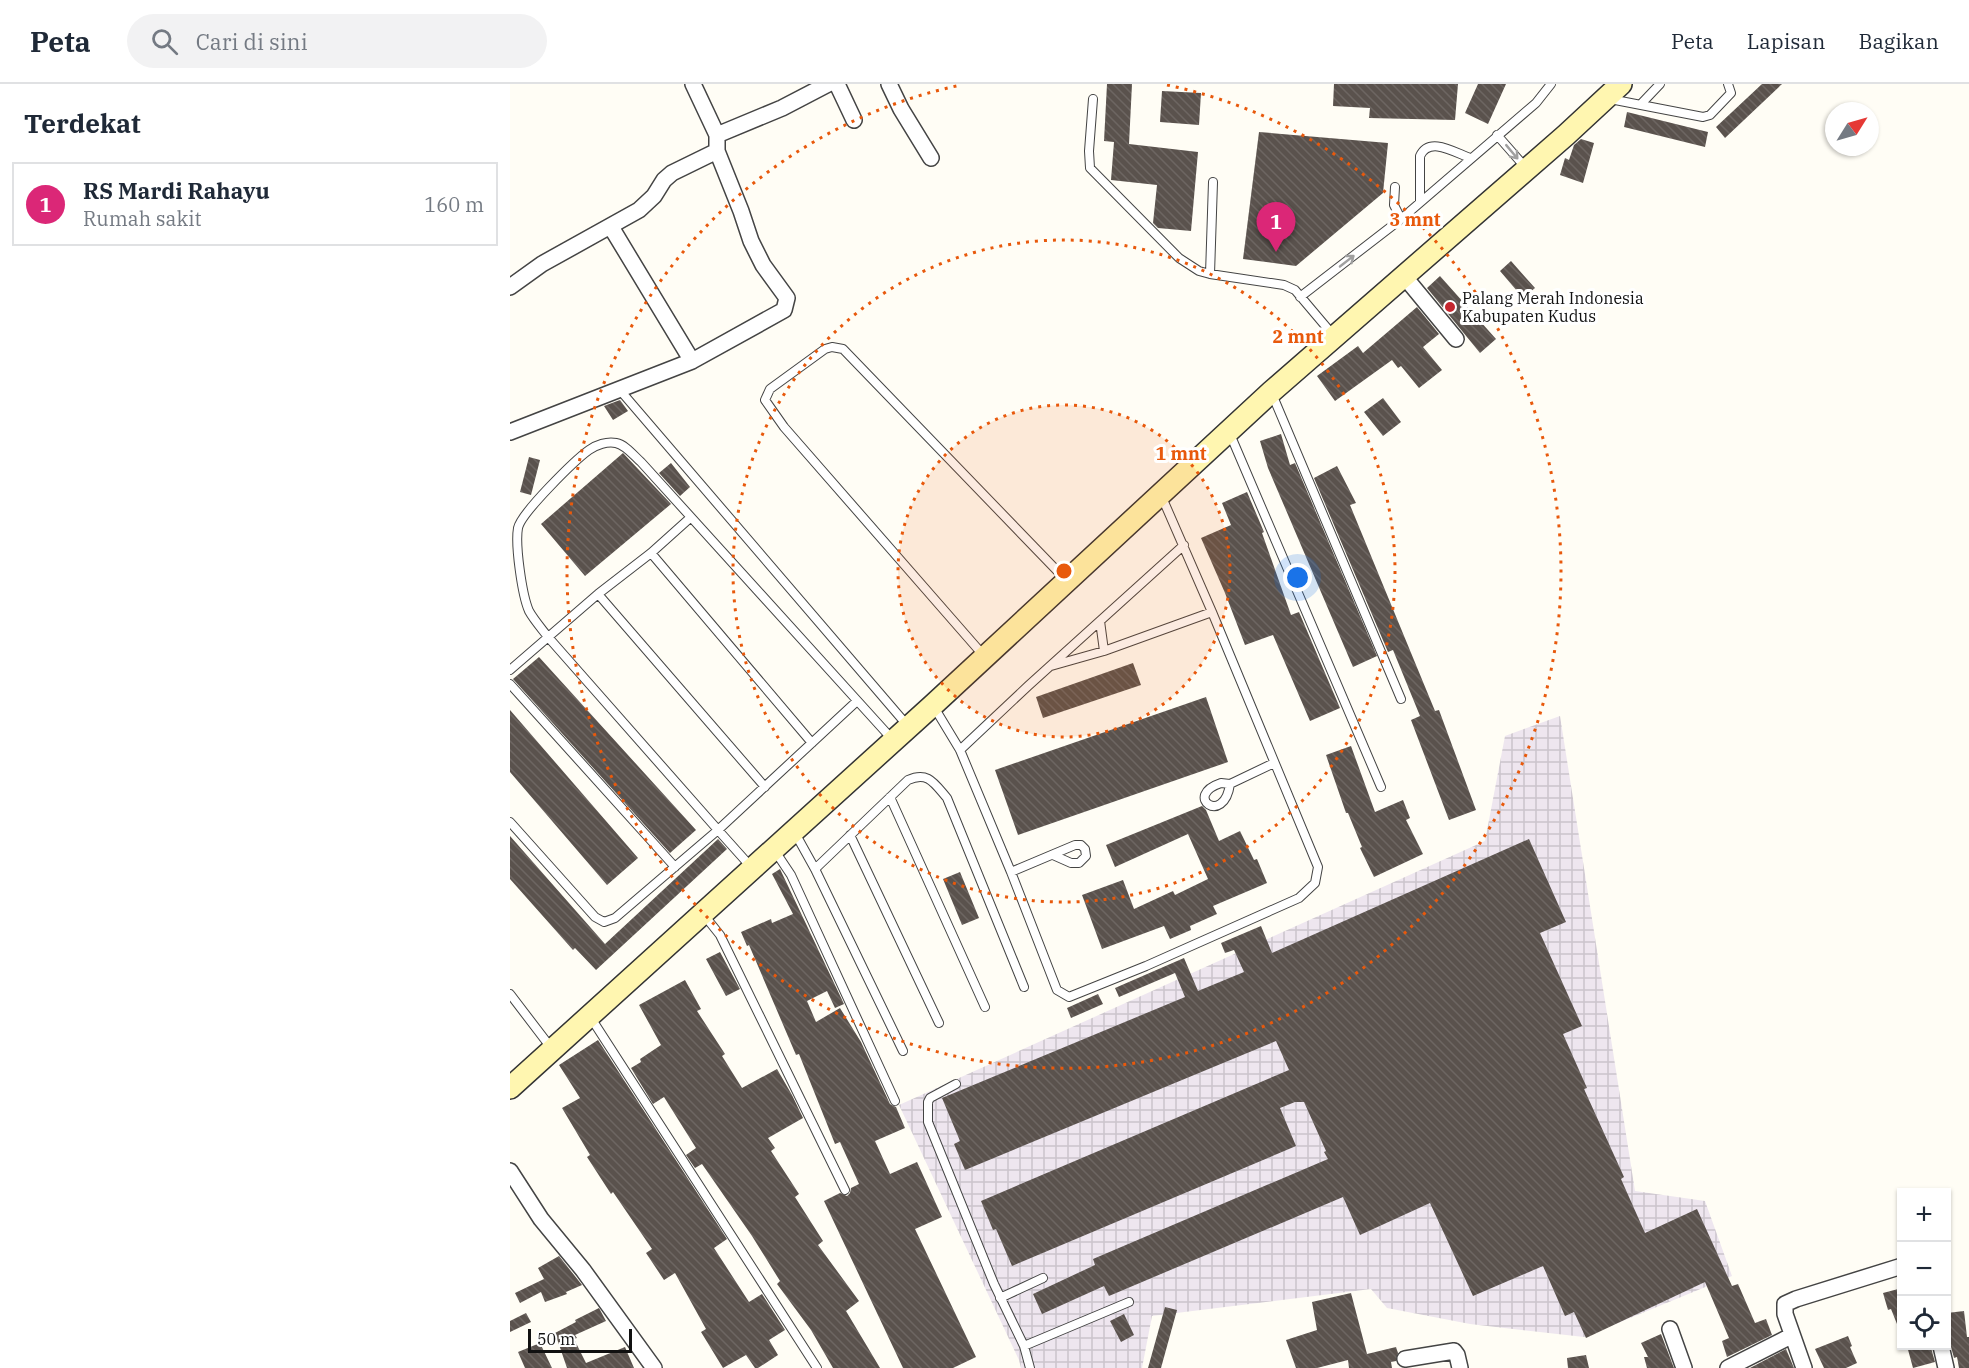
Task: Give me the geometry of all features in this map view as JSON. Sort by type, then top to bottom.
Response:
[{"type":"main road","points":[[511,1085],[590,1017],[794,832],[1271,392],[1621,84]]},
{"type":"street","points":[[510,432],[692,361],[780,313],[787,304],[787,298],[763,265],[750,241],[741,211],[717,151],[717,135],[693,84]]},
{"type":"street","points":[[717,135],[782,108],[828,84]]},
{"type":"street","points":[[837,84],[854,120]]},
{"type":"street","points":[[889,84],[901,109],[931,158]]},
{"type":"street","points":[[510,287],[542,264],[611,227],[646,203],[672,173],[717,151]]},
{"type":"street","points":[[611,227],[692,361]]},
{"type":"street","points":[[1404,276],[1456,339]]},
{"type":"street","points":[[510,1171],[541,1219],[583,1270],[654,1368]]},
{"type":"street","points":[[1804,1368],[1791,1336],[1784,1309],[1788,1302],[1897,1268]]},
{"type":"street","points":[[1670,1329],[1684,1368]]},
{"type":"street","points":[[1728,1368],[1791,1336]]},
{"type":"street","points":[[1942,1350],[1946,1368]]},
{"type":"street","points":[[1405,1359],[1454,1352],[1460,1368]]},
{"type":"lane","points":[[1300,297],[1401,219],[1536,103],[1551,84]]},
{"type":"lane","points":[[1641,104],[1660,84]]},
{"type":"lane","points":[[1606,99],[1703,117],[1707,116],[1731,93],[1728,84]]},
{"type":"lane","points":[[1093,99],[1090,168],[1179,258],[1199,271],[1284,285],[1294,290],[1334,336]]},
{"type":"lane","points":[[1497,135],[1526,169]]},
{"type":"lane","points":[[1420,202],[1420,156],[1423,150],[1428,146],[1435,146],[1470,158]]},
{"type":"lane","points":[[1210,274],[1213,182]]},
{"type":"lane","points":[[1395,187],[1394,205],[1401,219]]},
{"type":"lane","points":[[985,657],[784,427],[765,400],[770,389],[825,349],[832,346],[843,349],[1067,581]]},
{"type":"lane","points":[[619,389],[901,734]]},
{"type":"lane","points":[[1271,392],[1401,699]]},
{"type":"lane","points":[[1229,433],[1381,787]]},
{"type":"lane","points":[[753,869],[548,637],[530,612],[523,590],[517,535],[519,525],[525,514],[589,450],[605,443],[615,442],[622,445],[641,462],[857,701],[901,734]]},
{"type":"lane","points":[[933,705],[960,750],[1057,990],[1062,995],[1069,998],[1299,898],[1315,883],[1318,867],[1161,495]]},
{"type":"lane","points":[[510,670],[690,518]]},
{"type":"lane","points":[[960,750],[1184,545]]},
{"type":"lane","points":[[651,553],[812,743]]},
{"type":"lane","points":[[598,594],[765,787]]},
{"type":"lane","points":[[1050,666],[1104,651],[1212,612]]},
{"type":"lane","points":[[1100,621],[1104,651]]},
{"type":"lane","points":[[510,684],[675,867]]},
{"type":"lane","points":[[510,822],[595,917],[604,922],[615,918],[718,830],[857,701]]},
{"type":"lane","points":[[1230,784],[1274,763]]},
{"type":"lane","points":[[815,869],[908,780],[918,776],[927,777],[947,798],[1024,987]]},
{"type":"lane","points":[[890,797],[985,1007]]},
{"type":"lane","points":[[794,832],[815,869],[903,1051]]},
{"type":"lane","points":[[850,835],[939,1023]]},
{"type":"lane","points":[[774,850],[791,875],[895,1101]]},
{"type":"lane","points":[[1011,872],[1053,855]]},
{"type":"lane","points":[[704,914],[720,935],[845,1190]]},
{"type":"lane","points":[[510,994],[553,1050]]},
{"type":"lane","points":[[590,1017],[817,1368]]},
{"type":"lane","points":[[956,1084],[930,1098],[928,1122],[999,1298],[1024,1346],[1030,1368]]},
{"type":"lane","points":[[999,1298],[1043,1278]]},
{"type":"lane","points":[[1024,1346],[1129,1302]]},
{"type":"shaded area","points":[[1560,716],[1635,1191],[1705,1201],[1732,1276],[1584,1337],[1470,1324],[1387,1308],[1371,1289],[1152,1316],[1142,1368],[1021,1368],[899,1105],[1485,841],[1505,736]]},
{"type":"building","points":[[1107,84],[1132,84],[1129,144],[1198,152],[1191,231],[1158,228],[1153,223],[1157,185],[1111,180],[1114,142],[1104,141]]},
{"type":"building","points":[[1334,84],[1458,84],[1455,120],[1369,118],[1370,108],[1333,106]]},
{"type":"building","points":[[1478,84],[1506,84],[1488,124],[1465,113]]},
{"type":"building","points":[[1762,84],[1782,84],[1725,138],[1716,127]]},
{"type":"building","points":[[1162,91],[1201,93],[1199,125],[1160,122]]},
{"type":"building","points":[[1627,112],[1708,132],[1705,147],[1624,127]]},
{"type":"building","points":[[1259,132],[1388,143],[1383,193],[1296,266],[1243,259]]},
{"type":"building","points":[[1581,139],[1594,143],[1583,183],[1560,175],[1565,158],[1569,160],[1574,145]]},
{"type":"building","points":[[1511,261],[1535,288],[1523,298],[1500,271]]},
{"type":"building","points":[[1440,276],[1496,339],[1480,353],[1427,288]]},
{"type":"building","points":[[1417,307],[1439,334],[1423,347],[1442,370],[1419,388],[1401,366],[1398,368],[1392,360],[1335,401],[1317,376],[1358,346],[1363,353]]},
{"type":"building","points":[[1383,398],[1401,422],[1383,436],[1364,412]]},
{"type":"building","points":[[620,400],[628,411],[613,420],[604,406]]},
{"type":"building","points":[[1281,434],[1290,465],[1295,463],[1377,656],[1353,667],[1268,468],[1260,441]]},
{"type":"building","points":[[623,453],[671,504],[585,576],[541,524]]},
{"type":"building","points":[[529,457],[540,460],[531,495],[520,492]]},
{"type":"building","points":[[671,463],[690,487],[680,496],[659,473]]},
{"type":"building","points":[[1337,466],[1356,503],[1350,505],[1435,711],[1439,710],[1476,810],[1449,820],[1411,720],[1420,716],[1393,650],[1388,652],[1314,478]]},
{"type":"building","points":[[1247,492],[1264,532],[1262,533],[1291,615],[1299,612],[1340,708],[1310,721],[1273,635],[1245,645],[1201,538],[1231,525],[1222,503]]},
{"type":"building","points":[[539,657],[696,830],[670,853],[513,679]]},
{"type":"building","points":[[1133,663],[1141,685],[1043,718],[1036,697]]},
{"type":"building","points":[[1206,697],[1228,762],[1018,835],[995,770]]},
{"type":"building","points":[[510,710],[638,858],[607,885],[510,772]]},
{"type":"building","points":[[1351,746],[1375,812],[1403,800],[1410,818],[1406,820],[1423,854],[1374,877],[1360,848],[1362,847],[1348,813],[1346,813],[1326,755]]},
{"type":"building","points":[[1202,806],[1206,810],[1219,841],[1240,831],[1254,860],[1257,859],[1267,883],[1213,906],[1217,914],[1190,926],[1191,930],[1170,939],[1164,926],[1102,949],[1082,895],[1123,880],[1134,909],[1173,891],[1175,895],[1208,879],[1188,834],[1115,867],[1106,845]]},
{"type":"building","points":[[510,836],[605,944],[718,839],[727,849],[596,970],[575,948],[573,950],[510,879]]},
{"type":"building","points":[[1529,839],[1566,922],[1540,933],[1582,1026],[1563,1034],[1587,1088],[1584,1089],[1624,1177],[1621,1179],[1645,1233],[1697,1209],[1732,1286],[1738,1284],[1755,1323],[1766,1319],[1772,1335],[1727,1357],[1722,1341],[1729,1338],[1705,1282],[1586,1338],[1574,1312],[1565,1316],[1543,1266],[1473,1296],[1430,1203],[1360,1235],[1343,1197],[1109,1296],[1104,1286],[1042,1314],[1033,1294],[1095,1265],[1093,1259],[1328,1159],[1304,1102],[1295,1102],[1280,1108],[1296,1146],[1012,1266],[981,1201],[1289,1070],[1276,1041],[965,1170],[954,1144],[960,1141],[942,1098],[1185,997],[1175,973],[1119,997],[1115,988],[1184,958],[1198,991],[1244,972],[1234,950],[1225,953],[1221,943],[1261,926],[1272,953]]},
{"type":"building","points":[[780,869],[844,1004],[835,1008],[827,991],[807,1001],[816,1022],[840,1008],[861,1042],[890,1104],[896,1107],[905,1128],[875,1141],[890,1174],[917,1162],[942,1217],[915,1229],[976,1357],[953,1368],[903,1368],[824,1201],[840,1193],[847,1196],[851,1188],[859,1184],[840,1142],[835,1144],[799,1054],[796,1055],[749,945],[747,946],[741,932],[771,919],[772,923],[793,914],[772,874]]},
{"type":"building","points":[[960,872],[979,918],[962,925],[943,879]]},
{"type":"building","points":[[720,952],[740,989],[726,996],[706,959]]},
{"type":"building","points":[[685,980],[701,1009],[697,1011],[725,1054],[722,1056],[742,1088],[777,1069],[792,1095],[803,1118],[768,1138],[775,1148],[771,1151],[799,1194],[795,1197],[823,1241],[818,1245],[859,1301],[846,1311],[880,1368],[833,1368],[811,1330],[777,1284],[780,1281],[752,1236],[702,1164],[695,1168],[686,1155],[696,1148],[664,1097],[653,1104],[631,1068],[661,1045],[639,1005]]},
{"type":"building","points":[[1098,994],[1103,1004],[1071,1018],[1067,1008]]},
{"type":"building","points":[[598,1040],[727,1239],[714,1248],[749,1302],[762,1294],[785,1330],[769,1340],[778,1355],[758,1368],[755,1368],[746,1355],[723,1368],[701,1332],[706,1329],[675,1273],[664,1280],[646,1253],[652,1249],[587,1157],[590,1155],[562,1108],[580,1098],[559,1065]]},
{"type":"building","points":[[559,1256],[582,1285],[566,1292],[567,1294],[545,1302],[541,1292],[520,1303],[515,1293],[544,1279],[538,1268]]},
{"type":"building","points":[[1897,1289],[1897,1324],[1891,1309],[1888,1310],[1883,1293]]},
{"type":"building","points":[[1351,1293],[1367,1354],[1396,1347],[1398,1353],[1396,1361],[1391,1362],[1392,1368],[1349,1368],[1348,1360],[1317,1368],[1296,1368],[1286,1340],[1317,1330],[1312,1302]]},
{"type":"building","points":[[1165,1307],[1177,1310],[1161,1368],[1148,1368]]},
{"type":"building","points":[[599,1308],[606,1321],[575,1335],[577,1338],[574,1339],[586,1363],[625,1347],[634,1368],[567,1368],[555,1333]]},
{"type":"building","points":[[1964,1311],[1967,1337],[1969,1337],[1969,1368],[1959,1368],[1957,1357],[1954,1358],[1951,1347],[1951,1313]]},
{"type":"building","points":[[526,1313],[531,1322],[510,1332],[510,1321]]},
{"type":"building","points":[[1124,1314],[1134,1335],[1121,1342],[1110,1321]]},
{"type":"building","points":[[1661,1334],[1674,1368],[1647,1368],[1644,1357],[1648,1357],[1641,1343]]},
{"type":"building","points":[[1848,1336],[1857,1363],[1846,1368],[1824,1368],[1815,1349]]},
{"type":"building","points":[[540,1343],[552,1368],[525,1368],[518,1352]]},
{"type":"building","points":[[1786,1349],[1794,1368],[1750,1368]]},
{"type":"building","points":[[1908,1350],[1932,1350],[1935,1362],[1913,1368]]},
{"type":"building","points":[[1586,1355],[1589,1368],[1568,1368],[1567,1358]]},
{"type":"place","name":"RS Mardi Rahayu","points":[[1276,252]]},
{"type":"place","name":"Palang Merah Indonesia Kabupaten Kudus","points":[[1450,307]]}]
